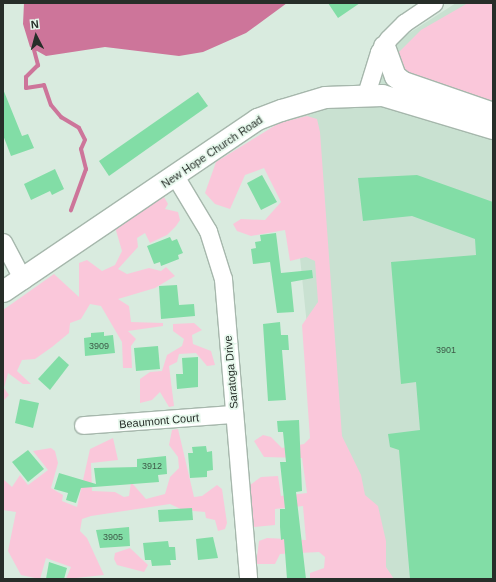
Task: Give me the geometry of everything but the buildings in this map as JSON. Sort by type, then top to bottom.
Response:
[{"type":"main road","points":[[384,46],[395,76],[403,82],[493,113]]},
{"type":"main road","name":"New Hope Church Road","points":[[3,291],[23,280],[257,119],[325,97],[366,94],[432,108],[493,128]]},
{"type":"street","points":[[366,94],[384,46],[404,23],[434,3]]},
{"type":"street","name":"Saratoga Drive","points":[[175,176],[218,253],[248,579]]},
{"type":"street","points":[[3,242],[23,280]]},
{"type":"street","name":"Beaumont Court","points":[[83,426],[234,414]]},
{"type":"shaded area","points":[[24,3],[287,3],[246,33],[203,52],[179,56],[105,47],[46,56],[30,47],[23,24]]},
{"type":"shaded area","points":[[456,3],[493,3],[493,579],[333,579],[286,121],[312,109],[354,107],[400,39]]},
{"type":"shaded area","points":[[468,3],[493,3],[493,101],[405,74],[396,55],[421,30]]},
{"type":"shaded area","points":[[307,116],[317,119],[320,132],[342,436],[361,475],[365,495],[378,506],[386,541],[386,567],[394,579],[310,579],[310,573],[324,568],[325,557],[319,552],[280,554],[275,564],[256,564],[259,541],[267,538],[306,540],[303,506],[275,509],[275,525],[253,527],[248,494],[250,485],[261,477],[278,476],[281,496],[307,493],[302,458],[264,457],[254,441],[263,435],[271,437],[282,448],[304,444],[310,438],[302,325],[318,302],[315,261],[306,257],[290,261],[285,230],[251,236],[237,231],[233,224],[241,219],[265,220],[281,202],[264,168],[245,175],[230,209],[215,204],[205,193],[216,162],[279,123]]},
{"type":"shaded area","points":[[164,197],[168,204],[165,209],[178,212],[180,220],[167,235],[150,243],[145,233],[137,238],[138,247],[118,269],[127,274],[149,268],[161,271],[166,267],[175,276],[155,288],[118,299],[129,306],[131,322],[163,323],[163,326],[128,331],[136,339],[131,346],[132,368],[123,368],[122,342],[101,306],[90,304],[81,319],[70,323],[69,333],[52,347],[35,359],[22,360],[17,371],[31,384],[23,384],[8,373],[4,388],[9,395],[3,401],[3,310],[54,274],[79,297],[79,263],[87,260],[102,271],[115,265],[122,251],[115,227]]},
{"type":"shaded area","points":[[194,323],[202,330],[192,335],[193,344],[211,351],[215,365],[207,366],[196,353],[179,354],[177,362],[169,366],[174,406],[169,407],[160,392],[152,400],[140,403],[140,379],[150,372],[162,371],[167,355],[182,346],[184,339],[173,331],[173,324]]},
{"type":"shaded area","points":[[178,429],[194,497],[202,496],[217,485],[222,489],[227,523],[225,529],[218,531],[215,520],[206,518],[205,512],[183,510],[170,504],[91,516],[82,519],[80,531],[87,538],[104,575],[66,579],[71,567],[46,558],[40,579],[21,575],[8,551],[16,512],[3,510],[3,479],[12,487],[20,475],[28,485],[48,470],[33,451],[51,448],[55,451],[58,463],[51,488],[63,495],[62,501],[77,507],[90,449],[113,438],[118,460],[91,463],[92,491],[115,492],[124,497],[129,496],[131,482],[146,499],[165,494],[170,477],[179,468],[178,457],[169,445],[172,430]]},
{"type":"shaded area","points":[[130,548],[148,565],[144,572],[117,565],[114,559],[115,553]]},
{"type":"waterway","points":[[38,48],[34,50],[38,65],[26,77],[26,88],[44,85],[51,105],[61,117],[79,128],[85,140],[81,149],[86,169],[71,210]]}]
